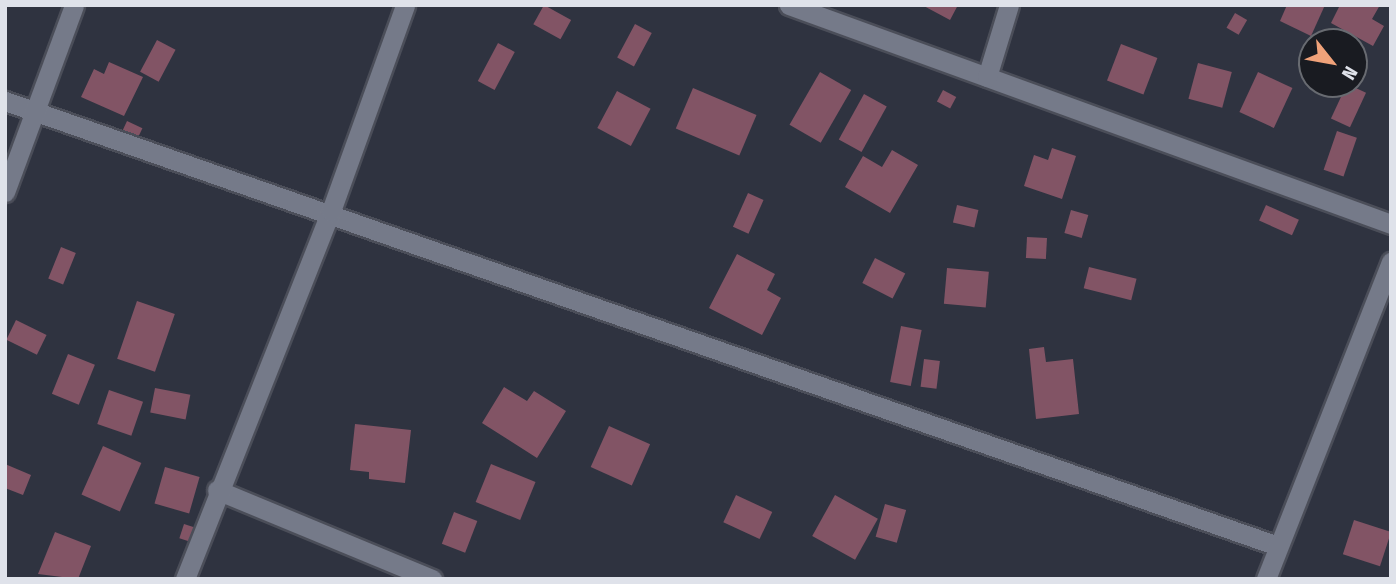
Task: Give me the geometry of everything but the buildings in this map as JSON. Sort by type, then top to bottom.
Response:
[{"type":"street","points":[[5,192],[74,5]]},
{"type":"street","points":[[185,579],[217,489],[331,211],[405,5]]},
{"type":"street","points":[[789,5],[1391,224]]},
{"type":"street","points":[[987,77],[1009,5]]},
{"type":"street","points":[[5,101],[331,211],[1278,546]]},
{"type":"street","points":[[1266,579],[1391,262]]},
{"type":"street","points":[[217,489],[432,579]]}]
